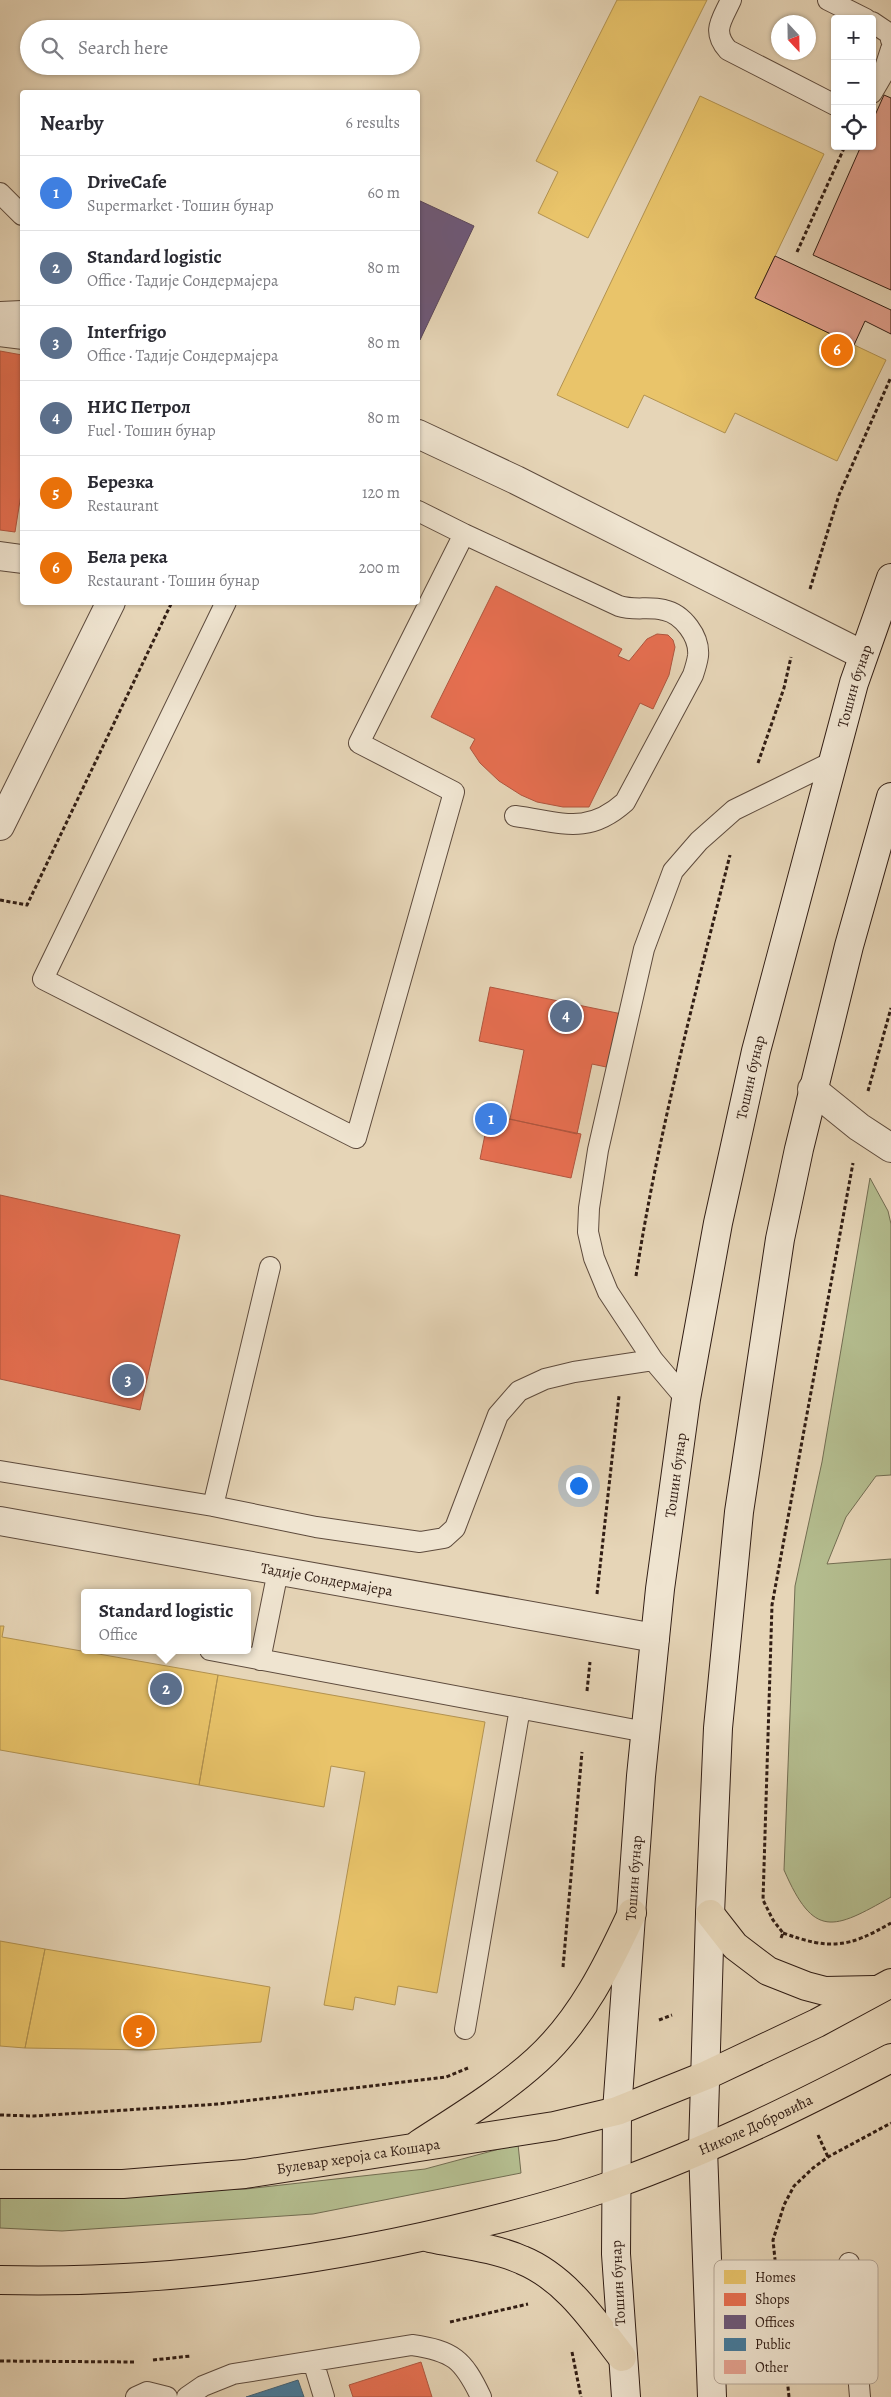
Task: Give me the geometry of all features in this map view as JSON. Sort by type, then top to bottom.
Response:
[{"type":"main road","points":[[0,332],[20,335]]},
{"type":"main road","points":[[420,435],[516,480],[863,655]]},
{"type":"main road","points":[[0,556],[20,559]]},
{"type":"main road","name":"Тошин бунар","points":[[626,2397],[616,2254],[617,2111],[655,1638],[686,1399],[718,1223],[756,1051],[832,762],[863,655],[891,578]]},
{"type":"main road","points":[[0,826],[110,605]]},
{"type":"main road","points":[[712,2397],[703,2149],[710,1914],[718,1728],[739,1512],[780,1239],[812,1089],[849,946],[891,797]]},
{"type":"main road","points":[[812,1089],[858,1127],[891,1148]]},
{"type":"main road","name":"Тадије Сондермајера","points":[[0,1522],[655,1638]]},
{"type":"main road","points":[[412,2149],[470,2111],[538,2059],[571,2022],[603,1974],[632,1913]]},
{"type":"main road","points":[[710,1914],[735,1946],[768,1971],[806,1986],[825,1991],[886,1986]]},
{"type":"main road","points":[[706,2075],[817,2023],[886,1986]]},
{"type":"main road","name":"Николе Добровића","points":[[616,2184],[703,2149],[804,2104],[891,2058]]},
{"type":"main road","name":"Булевар хероја са Кошара","points":[[0,2184],[122,2184],[180,2180],[244,2174],[412,2149],[554,2126],[617,2111],[706,2075]]},
{"type":"main road","points":[[0,2280],[101,2280],[310,2260],[426,2237],[556,2204],[616,2184]]},
{"type":"main road","points":[[426,2237],[521,2259],[541,2269],[560,2282],[622,2357]]},
{"type":"lane","points":[[731,0],[718,31],[719,40],[728,50],[831,103]]},
{"type":"lane","points":[[828,0],[858,15]]},
{"type":"lane","points":[[876,25],[890,34],[891,40]]},
{"type":"lane","points":[[876,88],[887,73],[891,49]]},
{"type":"lane","points":[[0,193],[20,213]]},
{"type":"lane","points":[[0,312],[20,311]]},
{"type":"lane","points":[[420,512],[618,606],[631,610],[664,610],[671,612],[684,621],[697,643],[698,655],[693,675],[624,802],[610,816],[594,823],[578,825],[515,816]]},
{"type":"lane","points":[[225,605],[43,979],[356,1138],[454,792],[360,743],[464,534]]},
{"type":"lane","points":[[686,1399],[653,1360],[608,1292],[594,1258],[588,1232],[588,1208],[601,1140],[644,949],[673,871],[699,841],[743,805],[832,762]]},
{"type":"lane","points":[[213,1506],[270,1267]]},
{"type":"lane","points":[[0,1470],[213,1506],[316,1527],[420,1542],[444,1538],[455,1528],[498,1415],[519,1391],[545,1379],[623,1363],[653,1360]]},
{"type":"lane","points":[[260,1660],[278,1571]]},
{"type":"lane","points":[[230,1654],[646,1732]]},
{"type":"lane","points":[[465,2029],[520,1708]]},
{"type":"lane","points":[[187,2397],[202,2386],[233,2374],[412,2345],[438,2349],[455,2358],[470,2374],[480,2397]]},
{"type":"lane","points":[[313,2361],[324,2397]]},
{"type":"lane","points":[[859,2384],[860,2397]]},
{"type":"lane","points":[[136,2397],[147,2392],[167,2397]]},
{"type":"path","points":[[797,252],[843,150]]},
{"type":"path","points":[[628,1324],[645,1217],[684,1042],[743,805],[784,688],[799,622],[839,495],[891,377]]},
{"type":"path","points":[[0,900],[27,905],[171,605]]},
{"type":"path","points":[[891,1008],[858,1127],[772,1605],[763,1900],[773,1920],[783,1932],[812,1943],[842,1944],[868,1937],[891,1923]]},
{"type":"path","points":[[562,1971],[565,1963],[593,1627],[623,1363]]},
{"type":"path","points":[[768,1971],[783,1932]]},
{"type":"path","points":[[0,2116],[34,2116],[219,2104],[446,2077],[472,2067]]},
{"type":"path","points":[[775,2260],[773,2240],[784,2205],[794,2186],[828,2157],[891,2123]]},
{"type":"path","points":[[788,2384],[789,2397]]},
{"type":"green space","points":[[870,1178],[888,1211],[891,1224],[891,1475],[876,1476],[846,1517],[827,1564],[891,1559],[891,1897],[854,1916],[840,1921],[827,1922],[816,1918],[805,1908],[784,1870],[795,1586],[822,1462]]},
{"type":"green space","points":[[518,2144],[521,2173],[313,2214],[62,2231],[0,2228],[0,2195],[246,2189],[425,2169]]},
{"type":"building: Homes","points":[[617,0],[707,0],[588,238],[538,213],[558,172],[536,161]]},
{"type":"building: Homes","points":[[700,96],[824,154],[755,298],[886,360],[837,461],[735,413],[725,433],[644,395],[628,428],[557,395]]},
{"type":"building: Homes","points":[[0,1626],[4,1626],[2,1637],[81,1651],[81,1654],[99,1654],[218,1675],[199,1785],[0,1750]]},
{"type":"building: Homes","points":[[218,1675],[485,1722],[437,1993],[398,1986],[395,2005],[355,1997],[353,2010],[324,2005],[365,1772],[331,1766],[324,1807],[199,1785]]},
{"type":"building: Homes","points":[[0,1941],[45,1949],[25,2048],[0,2046]]},
{"type":"building: Homes","points":[[45,1949],[270,1987],[261,2042],[148,2050],[25,2048]]},
{"type":"building: Shops","points":[[0,351],[20,355],[20,501],[15,532],[0,530]]},
{"type":"building: Shops","points":[[496,586],[622,649],[618,656],[629,661],[647,639],[657,634],[668,635],[673,640],[675,647],[669,675],[653,709],[640,703],[589,807],[563,807],[537,802],[521,795],[499,781],[480,763],[470,748],[475,739],[431,717]]},
{"type":"building: Shops","points":[[490,987],[622,1014],[611,1068],[592,1064],[577,1134],[510,1119],[524,1050],[479,1041]]},
{"type":"building: Shops","points":[[489,1115],[581,1134],[571,1178],[480,1159]]},
{"type":"building: Shops","points":[[0,1195],[180,1235],[140,1410],[0,1379]]},
{"type":"building: Shops","points":[[421,2362],[432,2397],[353,2397],[349,2385]]},
{"type":"building: Offices","points":[[420,201],[474,226],[420,340]]},
{"type":"building: Public","points":[[298,2380],[304,2397],[246,2397]]},
{"type":"building: Other","points":[[884,95],[891,98],[891,290],[813,255],[859,150],[876,150],[876,113]]},
{"type":"building: Other","points":[[775,256],[891,310],[891,334],[865,321],[854,345],[755,298]]},
{"type":"place","name":"Бела река","points":[[837,350]]},
{"type":"place","name":"НИС Петрол","points":[[566,1016]]},
{"type":"place","name":"DriveCafe","points":[[491,1119]]},
{"type":"place","name":"Interfrigo","points":[[128,1380]]},
{"type":"place","name":"Standard logistic","points":[[166,1689]]},
{"type":"place","name":"Березка","points":[[139,2031]]}]
